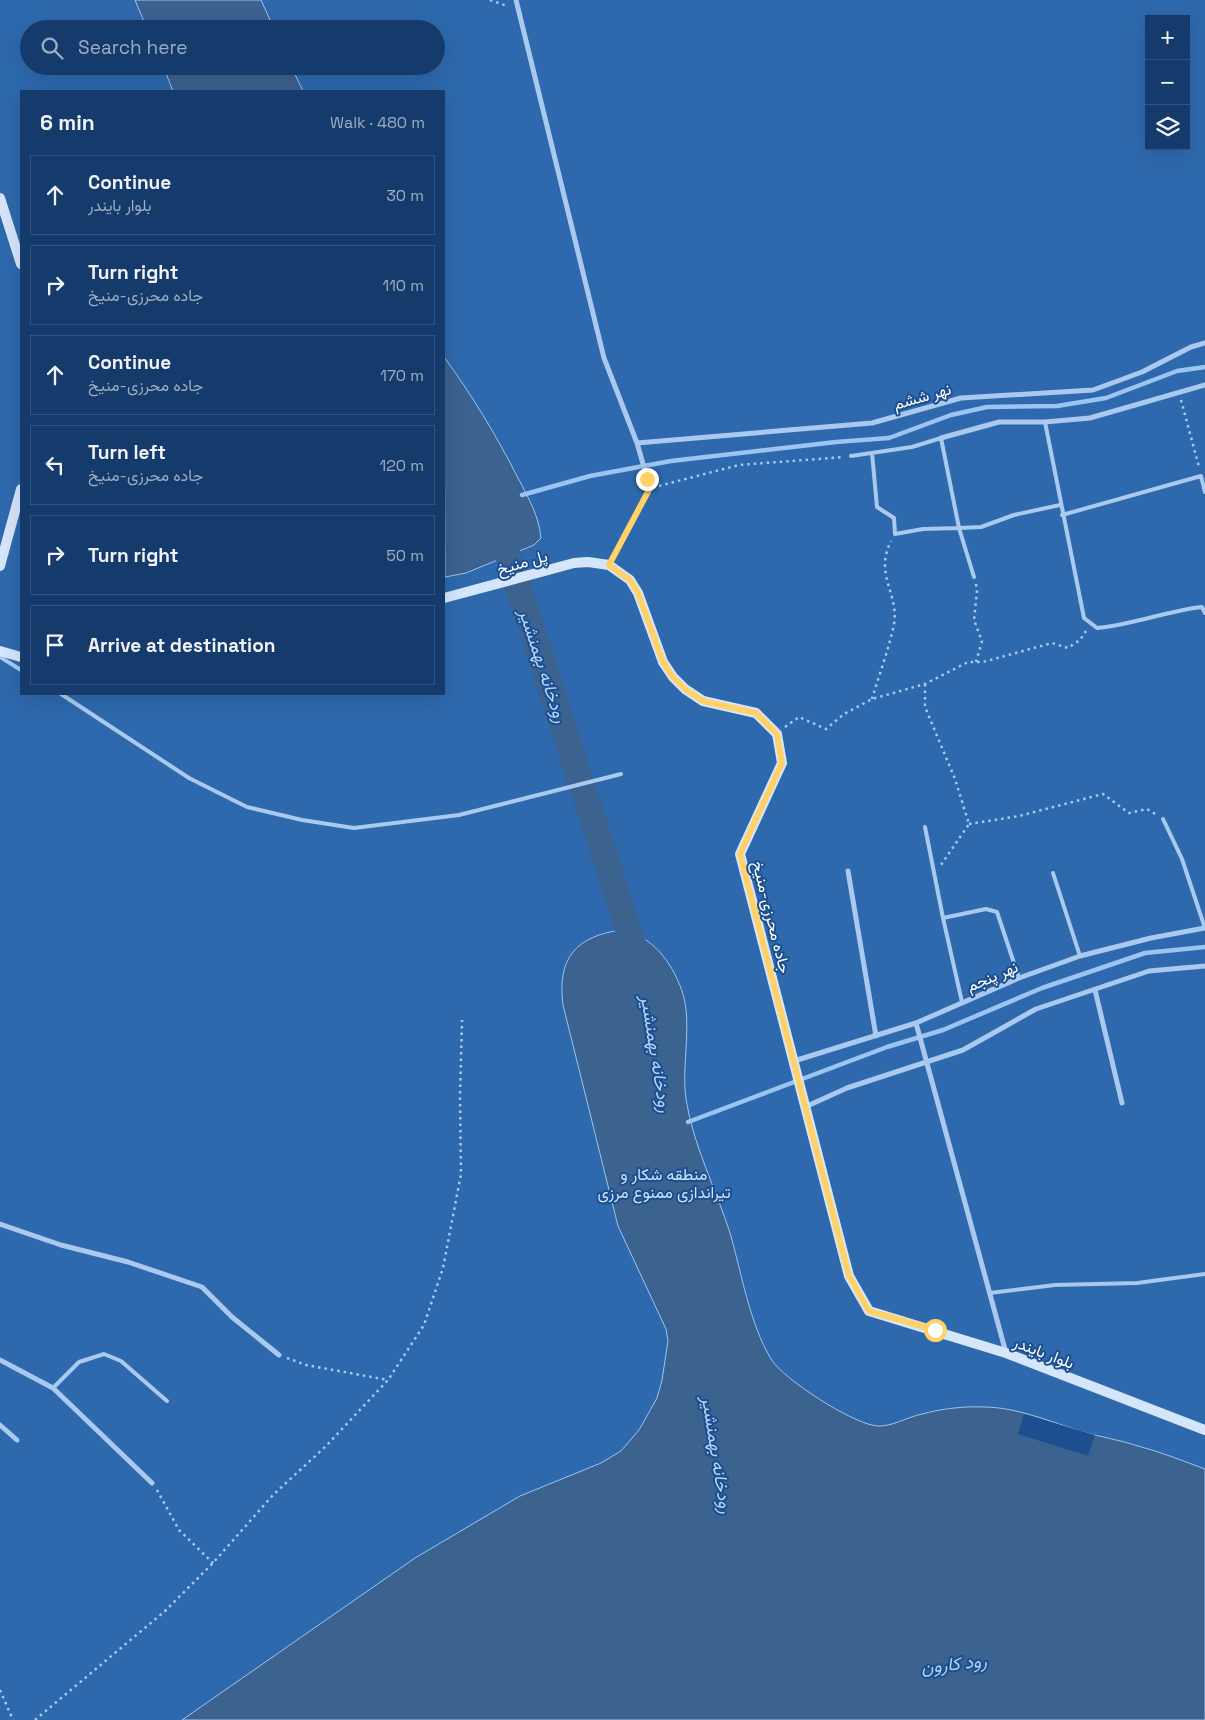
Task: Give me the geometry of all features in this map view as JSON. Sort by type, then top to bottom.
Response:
[{"type":"main road","points":[[0,198],[20,261]]},
{"type":"main road","points":[[0,566],[20,493]]},
{"type":"main road","name":"پل منیخ","points":[[445,598],[510,582],[574,563],[588,562],[609,565]]},
{"type":"main road","points":[[609,565],[630,580],[638,593],[663,662],[673,677],[685,689],[703,701],[756,713],[777,734]]},
{"type":"main road","points":[[0,650],[20,657]]},
{"type":"main road","name":"جاده محرزی-منیخ","points":[[777,734],[782,763],[740,854],[806,1107]]},
{"type":"main road","name":"بلوار بایندر","points":[[806,1107],[849,1276],[869,1311],[1006,1353],[1205,1430]]},
{"type":"street","points":[[516,0],[604,358],[637,443],[650,488],[609,565]]},
{"type":"street","name":"نهر ششم","points":[[637,443],[872,423],[961,398],[1093,390],[1142,372],[1191,347],[1205,343]]},
{"type":"street","points":[[941,438],[999,422],[1045,422],[1090,418],[1205,385]]},
{"type":"street","points":[[848,871],[876,1036]]},
{"type":"street","name":"نهر پنجم","points":[[795,1065],[916,1023],[1019,978],[1080,956],[1151,938],[1205,928]]},
{"type":"street","points":[[806,1107],[847,1088],[963,1050],[1036,1009],[1149,971],[1205,966]]},
{"type":"street","points":[[1095,990],[1122,1103]]},
{"type":"street","points":[[916,1023],[1006,1353]]},
{"type":"street","points":[[0,1224],[61,1245],[128,1262],[202,1287],[232,1317],[279,1355]]},
{"type":"street","points":[[0,1360],[53,1388],[152,1483]]},
{"type":"street","points":[[0,1425],[17,1440]]},
{"type":"lane","points":[[1045,422],[1084,618],[1098,628],[1123,626],[1175,610],[1204,606],[1205,613]]},
{"type":"lane","points":[[851,456],[912,447],[941,438],[959,528],[974,577]]},
{"type":"lane","points":[[872,453],[877,507],[894,518],[895,534],[923,529],[981,527],[1014,515],[1060,505]]},
{"type":"lane","points":[[1062,515],[1201,476],[1205,492]]},
{"type":"lane","points":[[0,657],[20,669]]},
{"type":"lane","points":[[63,695],[189,778],[246,807],[302,820],[354,828],[459,815],[621,774]]},
{"type":"lane","points":[[1163,818],[1182,859],[1205,928]]},
{"type":"lane","points":[[924,827],[962,1002]]},
{"type":"lane","points":[[1053,873],[1080,956]]},
{"type":"lane","points":[[943,918],[986,909],[997,912],[1019,978]]},
{"type":"lane","points":[[990,1293],[1054,1285],[1137,1283],[1205,1274]]},
{"type":"lane","points":[[53,1388],[79,1362],[104,1354],[121,1362],[167,1401]]},
{"type":"path","points":[[490,0],[518,10]]},
{"type":"path","points":[[1179,392],[1201,476]]},
{"type":"path","points":[[650,488],[739,465],[851,456]]},
{"type":"path","points":[[872,699],[894,623],[892,600],[884,572],[886,552],[895,534]]},
{"type":"path","points":[[974,577],[977,591],[974,620],[982,641],[976,662]]},
{"type":"path","points":[[777,734],[799,717],[826,729],[844,714],[872,699],[925,684],[968,662],[1008,656],[1052,643],[1068,648],[1080,640],[1092,624]]},
{"type":"path","points":[[925,684],[925,707],[955,779],[969,824]]},
{"type":"path","points":[[934,876],[969,824],[1019,816],[1102,794],[1129,813],[1147,809],[1163,818]]},
{"type":"path","points":[[35,1720],[165,1611],[214,1563],[273,1495],[325,1447],[388,1380],[424,1325],[443,1268],[461,1174],[462,1020]]},
{"type":"path","points":[[279,1355],[306,1365],[388,1380]]},
{"type":"path","points":[[152,1483],[179,1530],[214,1563]]},
{"type":"path","points":[[0,1690],[13,1720]]},
{"type":"green space","name":"منطقه شکار و تیراندازی ممنوع مرزی","points":[[0,0],[1205,0],[1205,1720],[0,1720]]},
{"type":"water","points":[[135,0],[261,0],[270,20],[143,20]]},
{"type":"water","points":[[167,75],[295,75],[303,90],[173,90]]},
{"type":"water","points":[[445,358],[474,401],[510,462],[526,492],[538,522],[541,538],[534,545],[466,573],[445,577]]},
{"type":"water","name":"رود کارون","points":[[622,930],[643,938],[660,952],[673,970],[682,991],[687,1017],[685,1086],[689,1116],[699,1150],[730,1233],[757,1329],[763,1345],[778,1368],[803,1388],[836,1409],[852,1418],[877,1426],[888,1425],[916,1415],[944,1409],[968,1407],[996,1408],[1021,1412],[1083,1432],[1147,1448],[1205,1469],[1205,1720],[182,1720],[415,1558],[520,1496],[601,1463],[621,1451],[639,1430],[657,1398],[668,1341],[666,1329],[618,1226],[563,1005],[563,975],[573,952],[581,944],[592,938]]},
{"type":"pier","points":[[1024,1414],[1095,1435],[1088,1456],[1018,1434]]},
{"type":"waterway","points":[[522,495],[590,476],[671,461],[836,442],[889,438],[951,415],[987,407],[1057,406],[1106,398],[1177,371],[1205,367]]},
{"type":"waterway","name":"رودخانه بهمنشیر","points":[[493,525],[506,549],[640,966]]},
{"type":"waterway","points":[[688,1122],[887,1047],[943,1030],[1042,988],[1145,953],[1205,947]]},
{"type":"route","points":[[647,479],[650,488],[609,565],[630,580],[638,593],[663,662],[673,677],[685,689],[703,701],[756,713],[777,734],[782,763],[740,854],[849,1276],[869,1311],[935,1330]]}]
